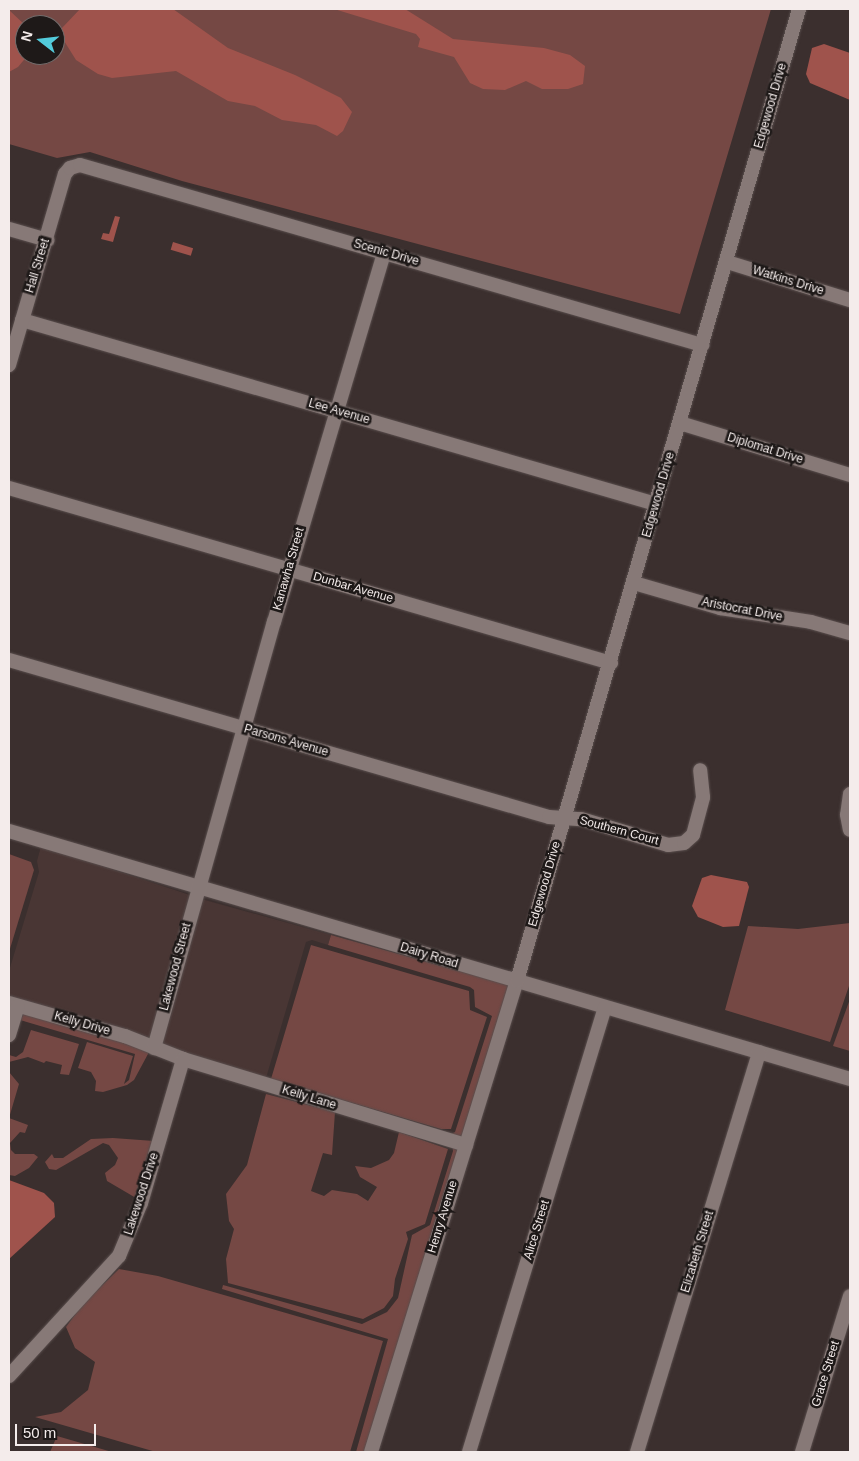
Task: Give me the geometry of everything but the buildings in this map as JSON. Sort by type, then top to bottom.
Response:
[{"type":"street","name":"Edgewood Drive","points":[[517,981],[611,663],[799,9]]},
{"type":"street","name":"Scenic Drive","points":[[70,168],[80,165],[702,345]]},
{"type":"street","name":"Hall Street","points":[[9,365],[65,174],[70,168]]},
{"type":"street","points":[[9,229],[46,240]]},
{"type":"street","name":"Kanawha Street","points":[[198,887],[289,570],[384,252]]},
{"type":"street","name":"Watkins Drive","points":[[726,262],[850,300]]},
{"type":"street","name":"Lee Avenue","points":[[22,320],[656,504]]},
{"type":"street","name":"Diplomat Drive","points":[[680,424],[850,475]]},
{"type":"street","name":"Dunbar Avenue","points":[[9,488],[611,663]]},
{"type":"street","name":"Aristocrat Drive","points":[[634,583],[720,608],[811,622],[850,633]]},
{"type":"street","name":"Parsons Avenue","points":[[9,660],[564,820]]},
{"type":"street","name":"Southern Court","points":[[564,820],[581,819],[668,845],[684,844],[693,835],[699,822],[703,797],[700,770]]},
{"type":"street","points":[[850,794],[847,815],[850,830]]},
{"type":"street","name":"Dairy Road","points":[[9,831],[850,1079]]},
{"type":"street","name":"Lakewood Street","points":[[154,1048],[198,887]]},
{"type":"street","name":"Henry Avenue","points":[[371,1452],[517,981]]},
{"type":"street","points":[[9,1035],[13,1005]]},
{"type":"street","name":"Kelly Drive","points":[[13,1005],[154,1048]]},
{"type":"street","name":"Alice Street","points":[[469,1452],[605,1007]]},
{"type":"street","name":"Kelly Lane","points":[[154,1048],[182,1060],[466,1145]]},
{"type":"street","name":"Elizabeth Street","points":[[637,1452],[759,1052]]},
{"type":"street","name":"Lakewood Drive","points":[[9,1376],[119,1256],[142,1202],[182,1060]]},
{"type":"street","name":"Grace Street","points":[[802,1452],[850,1296]]},
{"type":"shaded area","points":[[9,9],[771,9],[680,314],[182,181],[90,152],[57,158],[9,144]]},
{"type":"shaded area","points":[[80,9],[173,9],[228,48],[295,75],[341,98],[352,112],[343,131],[337,136],[316,125],[282,120],[255,106],[228,101],[176,71],[112,78],[98,74],[76,60],[65,42],[65,25]]},
{"type":"shaded area","points":[[334,9],[405,9],[453,39],[544,48],[570,55],[585,66],[583,84],[568,89],[542,89],[526,81],[505,90],[483,89],[470,83],[454,57],[418,47],[420,39],[416,34]]},
{"type":"shaded area","points":[[9,10],[15,16],[15,65],[20,65],[9,72]]},
{"type":"shaded area","points":[[824,44],[850,53],[850,100],[810,83],[806,74],[812,48]]},
{"type":"shaded area","points":[[115,216],[120,217],[113,242],[101,239],[103,233],[109,234]]},
{"type":"shaded area","points":[[173,242],[193,248],[191,256],[171,250]]},
{"type":"shaded area","points":[[41,846],[205,900],[331,935],[328,945],[312,940],[306,942],[266,1078],[168,1054],[159,1040],[9,996],[9,971],[39,872],[37,861]]},
{"type":"shaded area","points":[[9,854],[31,862],[34,870],[9,952]]},
{"type":"shaded area","points":[[711,875],[747,882],[749,887],[739,926],[723,927],[698,917],[692,906],[702,878]]},
{"type":"shaded area","points":[[850,923],[850,983],[830,1042],[725,1010],[748,926],[798,929]]},
{"type":"shaded area","points":[[331,935],[509,985],[364,1452],[356,1452],[388,1339],[222,1289],[223,1285],[362,1324],[387,1312],[398,1298],[412,1235],[430,1225],[453,1151],[451,1134],[455,1132],[492,1016],[475,1007],[474,990],[470,987],[328,945]]},
{"type":"shaded area","points":[[311,945],[469,991],[470,1010],[487,1017],[451,1129],[441,1129],[271,1079]]},
{"type":"shaded area","points":[[850,999],[850,1051],[833,1046]]},
{"type":"shaded area","points":[[25,1012],[111,1037],[148,1051],[148,1054],[134,1080],[127,1085],[103,1092],[95,1091],[96,1081],[91,1072],[78,1068],[87,1042],[133,1056],[124,1084],[129,1080],[135,1054],[20,1020]]},
{"type":"shaded area","points":[[31,1030],[79,1044],[69,1075],[60,1074],[62,1065],[46,1061],[44,1063],[28,1057],[9,1062],[9,1055],[16,1057],[23,1052]]},
{"type":"shaded area","points":[[9,1072],[19,1084],[9,1118]]},
{"type":"shaded area","points":[[266,1094],[335,1112],[332,1155],[323,1153],[311,1191],[324,1196],[332,1190],[357,1194],[368,1201],[377,1187],[360,1177],[355,1166],[371,1168],[389,1160],[394,1153],[399,1132],[448,1149],[425,1224],[406,1232],[408,1239],[395,1279],[393,1296],[384,1308],[363,1319],[228,1283],[226,1259],[234,1229],[229,1221],[226,1194],[247,1165]]},
{"type":"shaded area","points":[[9,1118],[28,1125],[25,1133],[20,1132],[10,1143],[11,1150],[15,1154],[34,1154],[38,1157],[29,1168],[15,1176],[9,1175]]},
{"type":"shaded area","points":[[113,1138],[154,1141],[136,1198],[107,1181],[105,1173],[115,1165],[118,1158],[109,1145],[103,1143],[56,1170],[49,1169],[45,1162],[52,1154],[54,1158],[63,1158],[91,1139]]},
{"type":"shaded area","points":[[9,1180],[44,1193],[54,1203],[55,1217],[9,1259]]},
{"type":"shaded area","points":[[119,1269],[158,1276],[383,1341],[350,1452],[156,1452],[35,1417],[61,1412],[88,1390],[95,1362],[75,1348],[66,1327],[82,1305]]},
{"type":"shaded area","points":[[57,1436],[112,1452],[50,1452]]}]
